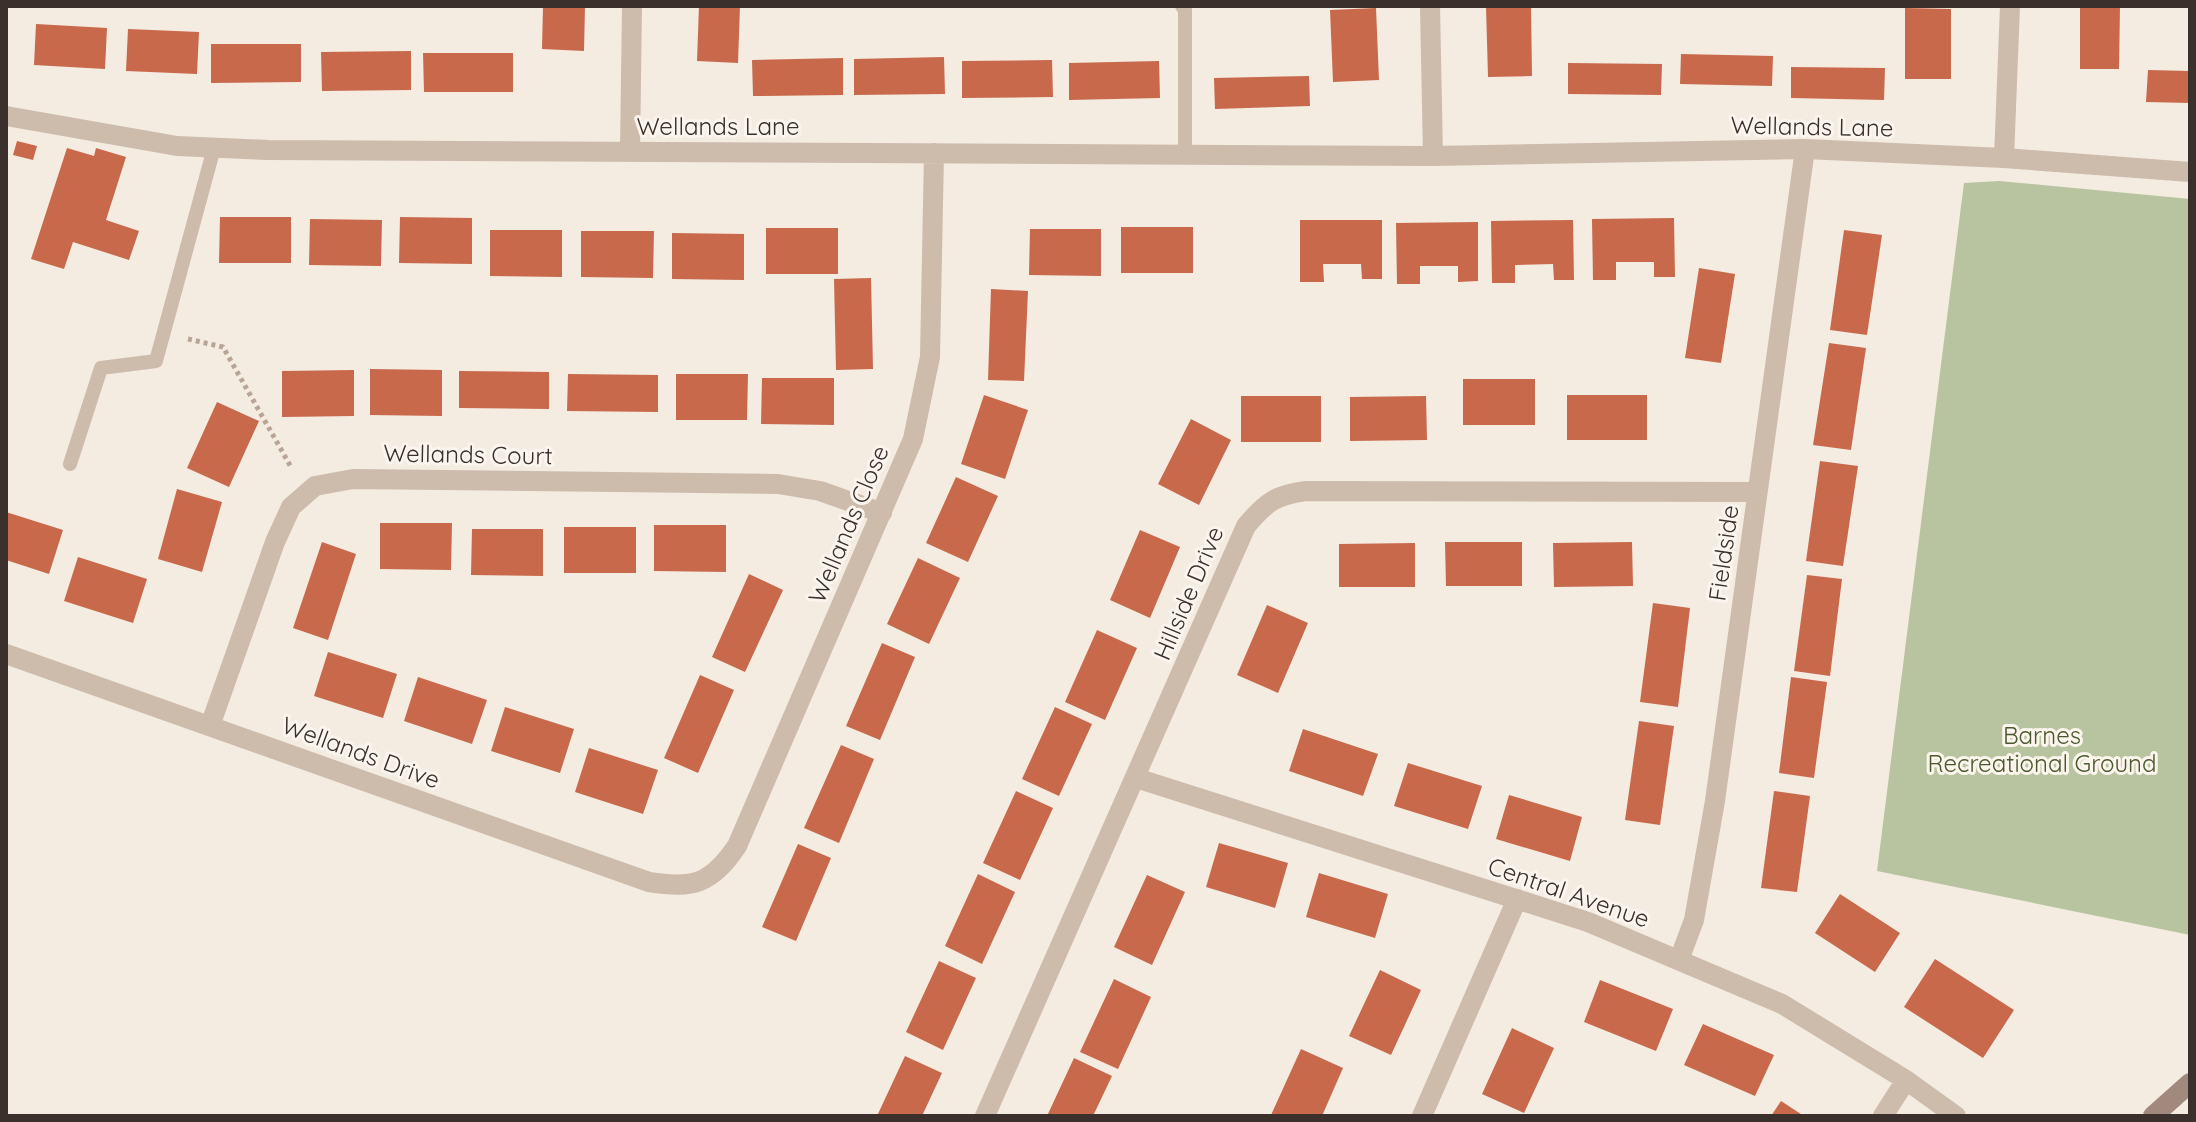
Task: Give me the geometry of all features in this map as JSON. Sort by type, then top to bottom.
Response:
[{"type":"street","points":[[630,152],[632,6]]},
{"type":"street","points":[[1430,6],[1433,156]]},
{"type":"street","points":[[2004,158],[2010,6]]},
{"type":"street","name":"Wellands Lane","points":[[6,116],[177,146],[284,151],[1433,156],[1805,149],[2004,158],[2190,172]]},
{"type":"street","name":"Fieldside","points":[[1679,960],[1694,920],[1715,801],[1805,149]]},
{"type":"street","name":"Wellands Close","points":[[701,881],[721,869],[737,846],[913,439],[930,357],[934,153]]},
{"type":"street","name":"Wellands Court","points":[[306,493],[315,486],[353,479],[778,484],[820,491],[882,513]]},
{"type":"street","name":"Hillside Drive","points":[[985,1116],[1246,526],[1265,503],[1306,491],[1757,492]]},
{"type":"street","points":[[210,726],[275,542],[291,507],[306,493]]},
{"type":"street","name":"Wellands Drive","points":[[6,654],[649,882],[676,886],[701,881]]},
{"type":"street","name":"Central Avenue","points":[[1136,778],[1588,922],[1782,1004],[1906,1080],[1956,1116]]},
{"type":"street","points":[[1422,1116],[1517,899]]},
{"type":"street","points":[[1883,1116],[1906,1080]]},
{"type":"street","points":[[2153,1116],[2190,1083]]},
{"type":"lane","points":[[1182,6],[1185,10],[1185,155]]},
{"type":"lane","points":[[70,464],[101,368],[156,361],[214,148]]},
{"type":"path","points":[[164,334],[223,347],[306,493]]},
{"type":"green space","name":"Barnes Recreational Ground","points":[[1999,181],[2190,199],[2190,935],[1877,871],[1964,183]]},
{"type":"building","points":[[543,6],[585,6],[584,51],[542,49]]},
{"type":"building","points":[[699,6],[740,6],[738,63],[697,61]]},
{"type":"building","points":[[1486,6],[1531,6],[1532,76],[1488,77]]},
{"type":"building","points":[[2080,6],[2120,6],[2119,69],[2080,69]]},
{"type":"building","points":[[1376,8],[1379,80],[1333,82],[1330,10]]},
{"type":"building","points":[[1905,8],[1951,9],[1951,79],[1905,79]]},
{"type":"building","points":[[36,24],[107,28],[105,69],[34,65]]},
{"type":"building","points":[[128,29],[199,32],[197,74],[126,71]]},
{"type":"building","points":[[211,44],[301,44],[301,82],[211,83]]},
{"type":"building","points":[[411,51],[411,90],[322,91],[321,52]]},
{"type":"building","points":[[423,53],[513,53],[513,92],[424,92]]},
{"type":"building","points":[[1681,54],[1773,56],[1772,86],[1680,84]]},
{"type":"building","points":[[944,57],[945,94],[854,95],[854,59]]},
{"type":"building","points":[[843,58],[843,95],[753,96],[752,60]]},
{"type":"building","points":[[1052,60],[1053,97],[962,98],[962,61]]},
{"type":"building","points":[[1159,61],[1160,98],[1069,100],[1069,63]]},
{"type":"building","points":[[1568,63],[1662,64],[1661,95],[1568,94]]},
{"type":"building","points":[[1791,67],[1885,68],[1884,100],[1791,98]]},
{"type":"building","points":[[2148,70],[2190,71],[2190,103],[2146,102]]},
{"type":"building","points":[[1309,76],[1310,106],[1215,109],[1214,78]]},
{"type":"building","points":[[17,141],[37,146],[33,160],[13,155]]},
{"type":"building","points":[[67,148],[94,156],[96,148],[126,157],[106,220],[139,231],[129,260],[73,242],[64,269],[31,259]]},
{"type":"building","points":[[220,217],[291,217],[291,263],[219,263]]},
{"type":"building","points":[[400,217],[472,218],[472,264],[399,263]]},
{"type":"building","points":[[1674,218],[1675,277],[1654,277],[1654,262],[1616,262],[1616,280],[1593,280],[1592,219]]},
{"type":"building","points":[[310,219],[382,220],[381,266],[309,265]]},
{"type":"building","points":[[1300,220],[1382,220],[1382,279],[1362,279],[1361,264],[1323,264],[1324,282],[1300,282]]},
{"type":"building","points":[[1573,220],[1574,280],[1554,280],[1553,264],[1515,265],[1515,283],[1492,283],[1491,221]]},
{"type":"building","points":[[1478,222],[1478,281],[1458,282],[1458,266],[1420,266],[1420,284],[1397,284],[1396,223]]},
{"type":"building","points":[[1121,227],[1193,227],[1193,273],[1121,273]]},
{"type":"building","points":[[766,228],[838,228],[838,274],[766,274]]},
{"type":"building","points":[[1030,229],[1101,229],[1101,276],[1029,275]]},
{"type":"building","points":[[490,230],[562,230],[562,277],[490,276]]},
{"type":"building","points":[[1844,230],[1882,235],[1867,335],[1830,330]]},
{"type":"building","points":[[581,231],[654,231],[653,278],[581,277]]},
{"type":"building","points":[[672,233],[744,234],[744,280],[672,279]]},
{"type":"building","points":[[1699,268],[1735,274],[1721,363],[1685,358]]},
{"type":"building","points":[[871,278],[873,369],[836,370],[834,279]]},
{"type":"building","points":[[991,289],[1028,291],[1024,381],[988,380]]},
{"type":"building","points":[[1829,343],[1866,348],[1851,450],[1813,445]]},
{"type":"building","points":[[370,369],[442,370],[442,416],[370,415]]},
{"type":"building","points":[[354,370],[354,416],[282,417],[282,371]]},
{"type":"building","points":[[459,371],[549,372],[549,409],[459,408]]},
{"type":"building","points":[[568,374],[658,375],[658,412],[567,411]]},
{"type":"building","points":[[676,374],[748,374],[747,420],[676,420]]},
{"type":"building","points":[[762,378],[834,378],[834,425],[761,424]]},
{"type":"building","points":[[1463,379],[1535,379],[1535,425],[1463,425]]},
{"type":"building","points":[[984,395],[1028,410],[1005,479],[961,464]]},
{"type":"building","points":[[1567,395],[1647,395],[1647,440],[1567,440]]},
{"type":"building","points":[[1241,396],[1321,396],[1321,442],[1241,442]]},
{"type":"building","points":[[1426,396],[1427,440],[1350,441],[1350,397]]},
{"type":"building","points":[[217,402],[259,421],[229,487],[187,468]]},
{"type":"building","points":[[1191,419],[1231,440],[1199,505],[1158,484]]},
{"type":"building","points":[[1820,461],[1858,466],[1843,566],[1806,561]]},
{"type":"building","points":[[956,477],[998,496],[968,562],[926,543]]},
{"type":"building","points":[[177,489],[222,502],[202,572],[158,559]]},
{"type":"building","points":[[6,512],[63,530],[49,574],[6,560]]},
{"type":"building","points":[[380,523],[452,523],[451,570],[380,569]]},
{"type":"building","points":[[654,525],[726,525],[726,572],[654,571]]},
{"type":"building","points":[[564,527],[636,527],[636,573],[564,573]]},
{"type":"building","points":[[472,529],[543,529],[543,576],[471,575]]},
{"type":"building","points":[[1140,530],[1180,547],[1150,618],[1110,600]]},
{"type":"building","points":[[322,542],[356,554],[328,640],[293,628]]},
{"type":"building","points":[[1445,542],[1522,542],[1522,586],[1446,586]]},
{"type":"building","points":[[1632,542],[1633,586],[1554,587],[1553,543]]},
{"type":"building","points":[[1415,543],[1415,587],[1339,587],[1339,544]]},
{"type":"building","points":[[78,557],[147,579],[133,623],[64,601]]},
{"type":"building","points":[[918,558],[960,578],[929,644],[887,624]]},
{"type":"building","points":[[749,574],[783,590],[745,672],[712,657]]},
{"type":"building","points":[[1807,575],[1842,579],[1830,676],[1794,671]]},
{"type":"building","points":[[1653,603],[1690,608],[1678,707],[1640,702]]},
{"type":"building","points":[[1267,605],[1308,623],[1278,693],[1237,675]]},
{"type":"building","points":[[1097,630],[1137,648],[1105,720],[1065,702]]},
{"type":"building","points":[[882,643],[915,657],[880,740],[846,726]]},
{"type":"building","points":[[328,652],[397,674],[383,718],[314,696]]},
{"type":"building","points":[[700,675],[734,690],[698,773],[664,758]]},
{"type":"building","points":[[418,677],[487,700],[472,744],[404,721]]},
{"type":"building","points":[[1791,677],[1827,682],[1814,778],[1779,773]]},
{"type":"building","points":[[505,707],[574,729],[560,773],[491,751]]},
{"type":"building","points":[[1055,707],[1092,724],[1059,796],[1022,779]]},
{"type":"building","points":[[1639,721],[1674,726],[1660,825],[1625,820]]},
{"type":"building","points":[[1303,729],[1378,754],[1363,796],[1289,771]]},
{"type":"building","points":[[841,745],[874,759],[839,843],[804,828]]},
{"type":"building","points":[[589,748],[658,770],[643,814],[575,792]]},
{"type":"building","points":[[1408,763],[1482,786],[1468,829],[1394,806]]},
{"type":"building","points":[[1016,791],[1053,808],[1020,880],[983,863]]},
{"type":"building","points":[[1774,791],[1810,796],[1797,892],[1761,888]]},
{"type":"building","points":[[1509,795],[1582,817],[1570,861],[1496,839]]},
{"type":"building","points":[[1219,843],[1288,863],[1275,908],[1206,887]]},
{"type":"building","points":[[798,844],[831,858],[796,941],[762,927]]},
{"type":"building","points":[[1319,873],[1388,894],[1375,938],[1306,917]]},
{"type":"building","points":[[978,874],[1015,892],[982,964],[945,946]]},
{"type":"building","points":[[1147,875],[1185,892],[1152,965],[1114,947]]},
{"type":"building","points":[[1840,894],[1900,933],[1875,972],[1815,933]]},
{"type":"building","points":[[1935,959],[2014,1010],[1983,1058],[1904,1007]]},
{"type":"building","points":[[939,961],[976,978],[943,1050],[906,1032]]},
{"type":"building","points":[[1380,970],[1421,990],[1391,1055],[1349,1036]]},
{"type":"building","points":[[1114,979],[1151,997],[1118,1069],[1080,1052]]},
{"type":"building","points":[[1600,980],[1673,1009],[1656,1051],[1584,1022]]},
{"type":"building","points":[[1703,1024],[1774,1055],[1755,1096],[1684,1065]]},
{"type":"building","points":[[1512,1028],[1554,1048],[1524,1113],[1482,1094]]},
{"type":"building","points":[[1301,1049],[1343,1068],[1322,1116],[1271,1115]]},
{"type":"building","points":[[905,1056],[942,1073],[922,1116],[877,1116]]},
{"type":"building","points":[[1074,1058],[1112,1076],[1093,1116],[1047,1116]]},
{"type":"building","points":[[1781,1101],[1804,1116],[1771,1116]]}]
